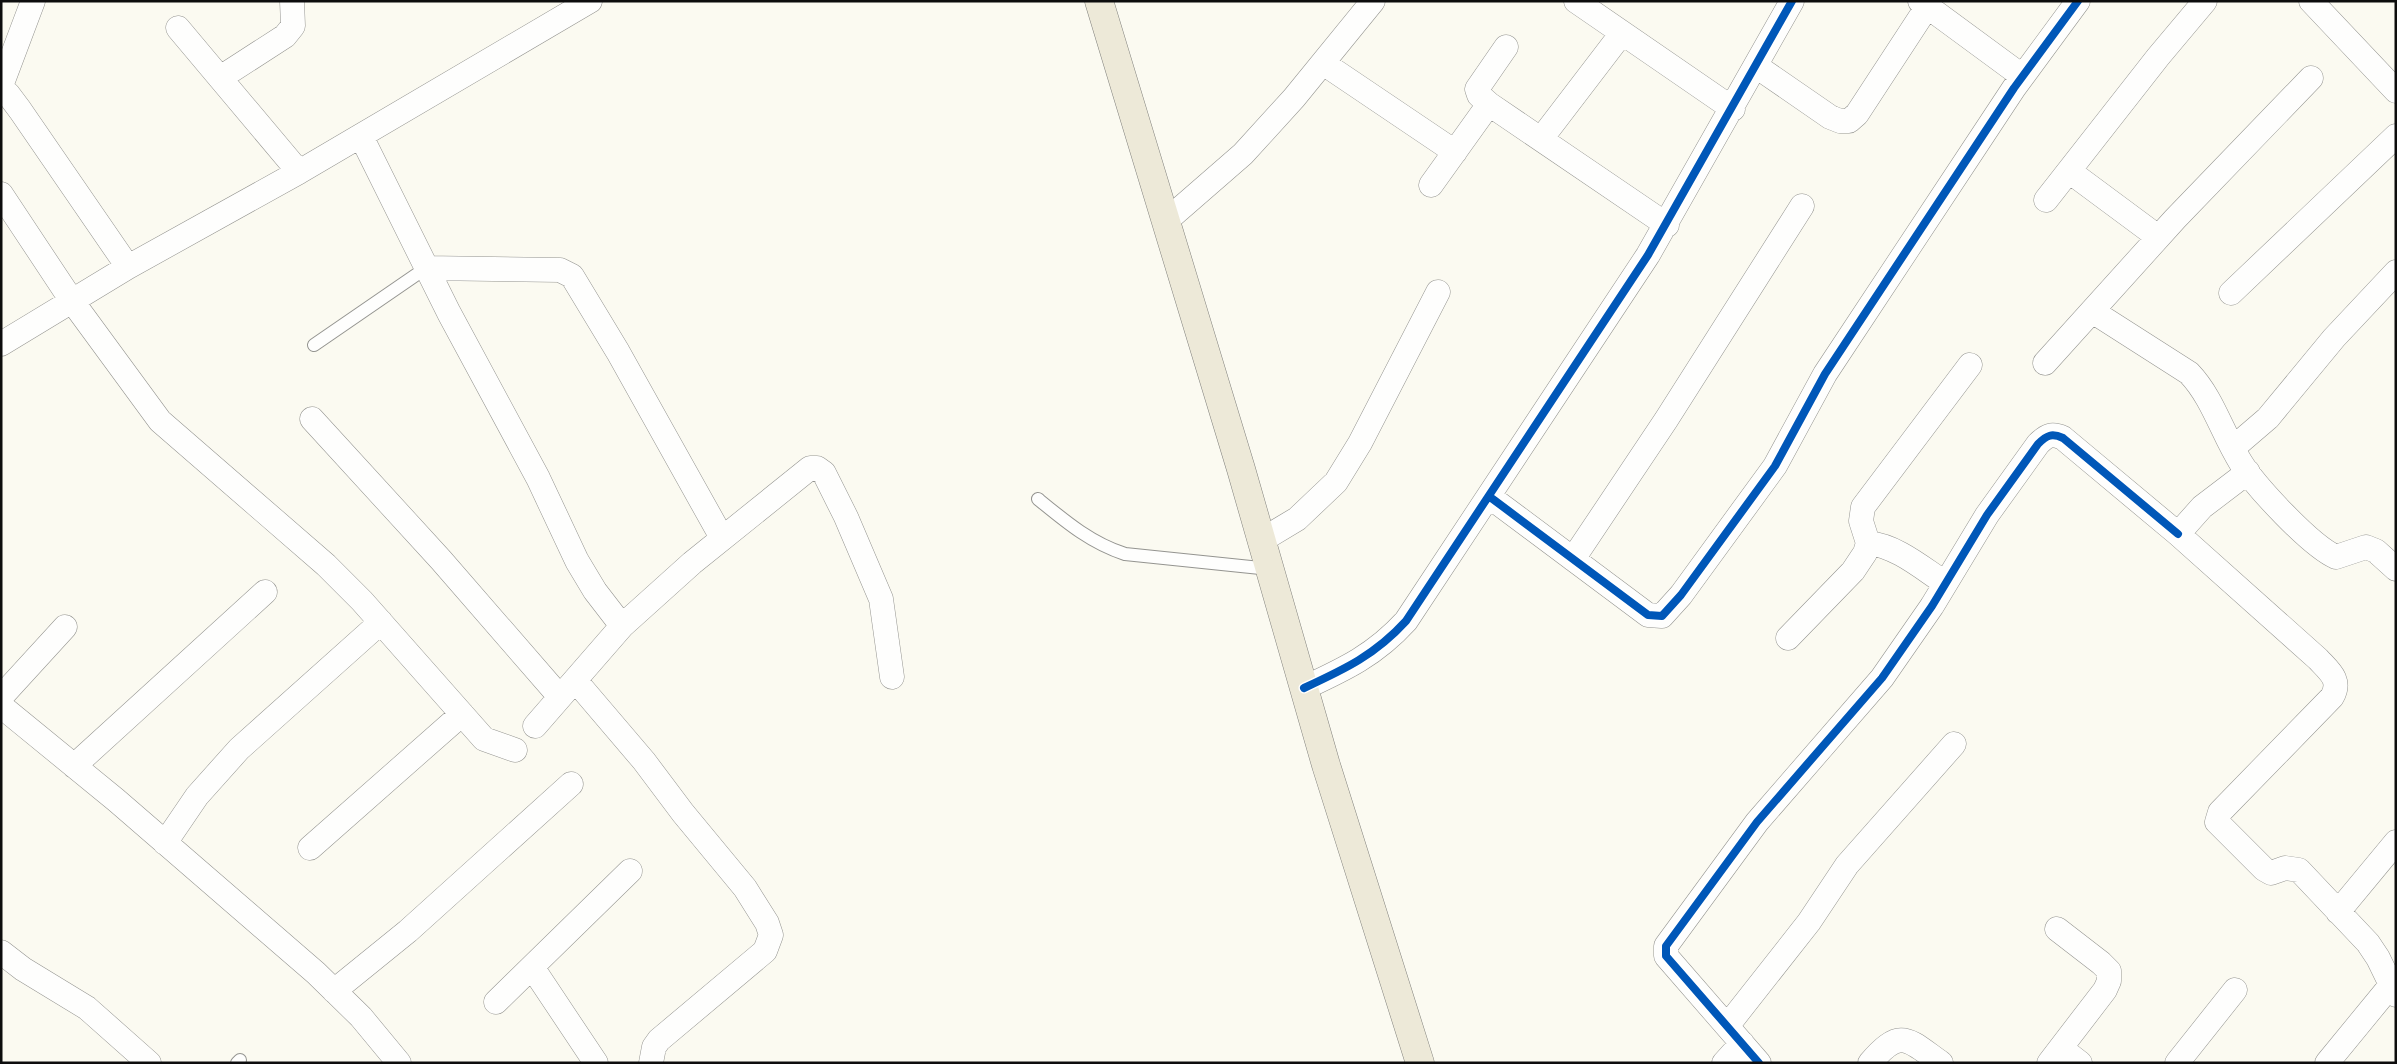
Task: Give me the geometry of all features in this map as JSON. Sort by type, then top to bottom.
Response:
[{"type":"main road","points":[[1099,1],[1262,540],[1304,688],[1419,1062]]},
{"type":"street","points":[[1,86],[33,1]]},
{"type":"street","points":[[220,78],[285,36],[293,26],[292,1]]},
{"type":"street","points":[[1,344],[128,267],[299,172],[590,1]]},
{"type":"street","points":[[1166,221],[1243,154],[1323,63],[1373,1]]},
{"type":"street","points":[[1576,1],[1733,108]]},
{"type":"street","points":[[1304,688],[1356,664],[1390,639],[1422,599],[1667,225],[1792,1]]},
{"type":"street","points":[[1490,497],[1648,615],[1662,616],[1775,466],[1825,374],[2022,76],[2078,1]]},
{"type":"street","points":[[2046,200],[2158,57],[2205,1]]},
{"type":"street","points":[[2311,1],[2396,91]]},
{"type":"street","points":[[1756,66],[1840,122],[1850,121],[1857,114],[1924,4],[2022,76]]},
{"type":"street","points":[[178,28],[299,172]]},
{"type":"street","points":[[1541,139],[1622,32]]},
{"type":"street","points":[[1506,47],[1478,89],[1479,95],[1489,104],[1667,225]]},
{"type":"street","points":[[1323,63],[1455,152]]},
{"type":"street","points":[[2045,363],[2242,147],[2312,78]]},
{"type":"street","points":[[1,90],[8,94],[20,110],[128,267]]},
{"type":"street","points":[[1431,185],[1489,104]]},
{"type":"street","points":[[361,136],[426,268],[538,478],[577,561],[595,592],[622,626]]},
{"type":"street","points":[[2231,293],[2396,136]]},
{"type":"street","points":[[2069,171],[2158,238]]},
{"type":"street","points":[[1,194],[72,301],[160,421],[326,565],[381,622],[484,739],[515,750]]},
{"type":"street","points":[[1573,559],[1666,420],[1802,206]]},
{"type":"street","points":[[426,268],[560,270],[572,276],[618,352],[722,538]]},
{"type":"street","points":[[2233,448],[2268,418],[2334,338],[2396,272]]},
{"type":"street","points":[[1262,540],[1297,519],[1336,482],[1360,443],[1438,292]]},
{"type":"street","points":[[2092,311],[2189,373],[2201,386],[2233,448],[2248,472],[2266,494],[2328,553],[2336,557],[2344,556],[2366,547],[2376,550],[2396,569]]},
{"type":"street","points":[[1788,638],[1852,571],[1865,553],[1868,543],[1861,521],[1863,507],[1970,366]]},
{"type":"street","points":[[312,418],[441,560],[567,688],[644,761],[683,813],[745,888],[767,923],[771,935],[765,951],[659,1040],[654,1047],[651,1063]]},
{"type":"street","points":[[1760,1063],[1666,956],[1666,946],[1757,822],[1882,678],[1917,628],[1987,514],[2038,444],[2045,437],[2054,434],[2063,438],[2178,534],[2318,659],[2335,678],[2336,690],[2332,697],[2226,805],[2220,812],[2217,822],[2264,869],[2271,873],[2285,868],[2299,870],[2378,958],[2393,990],[2327,1063]]},
{"type":"street","points":[[535,726],[622,626],[692,563],[802,472],[810,468],[817,468],[824,473],[846,517],[881,599],[892,677]]},
{"type":"street","points":[[2178,534],[2202,508],[2248,472]]},
{"type":"street","points":[[1868,543],[1878,544],[1895,551],[1945,583]]},
{"type":"street","points":[[74,766],[264,592]]},
{"type":"street","points":[[165,843],[197,796],[233,756],[291,701],[381,622]]},
{"type":"street","points":[[1,698],[65,627]]},
{"type":"street","points":[[1,706],[165,843],[334,991],[361,1017],[398,1063]]},
{"type":"street","points":[[310,848],[462,714]]},
{"type":"street","points":[[1724,1063],[1735,1034],[1847,866],[1954,744]]},
{"type":"street","points":[[334,991],[408,931],[571,784]]},
{"type":"street","points":[[2338,912],[2396,842]]},
{"type":"street","points":[[496,1002],[630,871]]},
{"type":"street","points":[[2057,929],[2109,971],[2109,981],[2105,990],[2064,1058]]},
{"type":"street","points":[[1,952],[23,970],[87,1008],[149,1063]]},
{"type":"street","points":[[532,967],[596,1063]]},
{"type":"street","points":[[2177,1063],[2235,990]]},
{"type":"street","points":[[1870,1063],[1883,1048],[1892,1041],[1900,1039],[1908,1041],[1941,1063]]},
{"type":"lane","points":[[314,344],[426,268]]},
{"type":"lane","points":[[1038,499],[1084,536],[1104,547],[1125,554],[1270,568]]},
{"type":"cycle path","points":[[1304,688],[1359,660],[1383,643],[1406,621],[1648,255],[1792,1]]},
{"type":"cycle path","points":[[1490,497],[1648,615],[1662,616],[1681,595],[1775,466],[1825,374],[2014,88],[2078,1]]},
{"type":"cycle path","points":[[1759,1063],[1666,956],[1666,946],[1757,822],[1882,678],[1932,606],[1987,515],[2038,444],[2050,436],[2063,438],[2178,534]]}]
